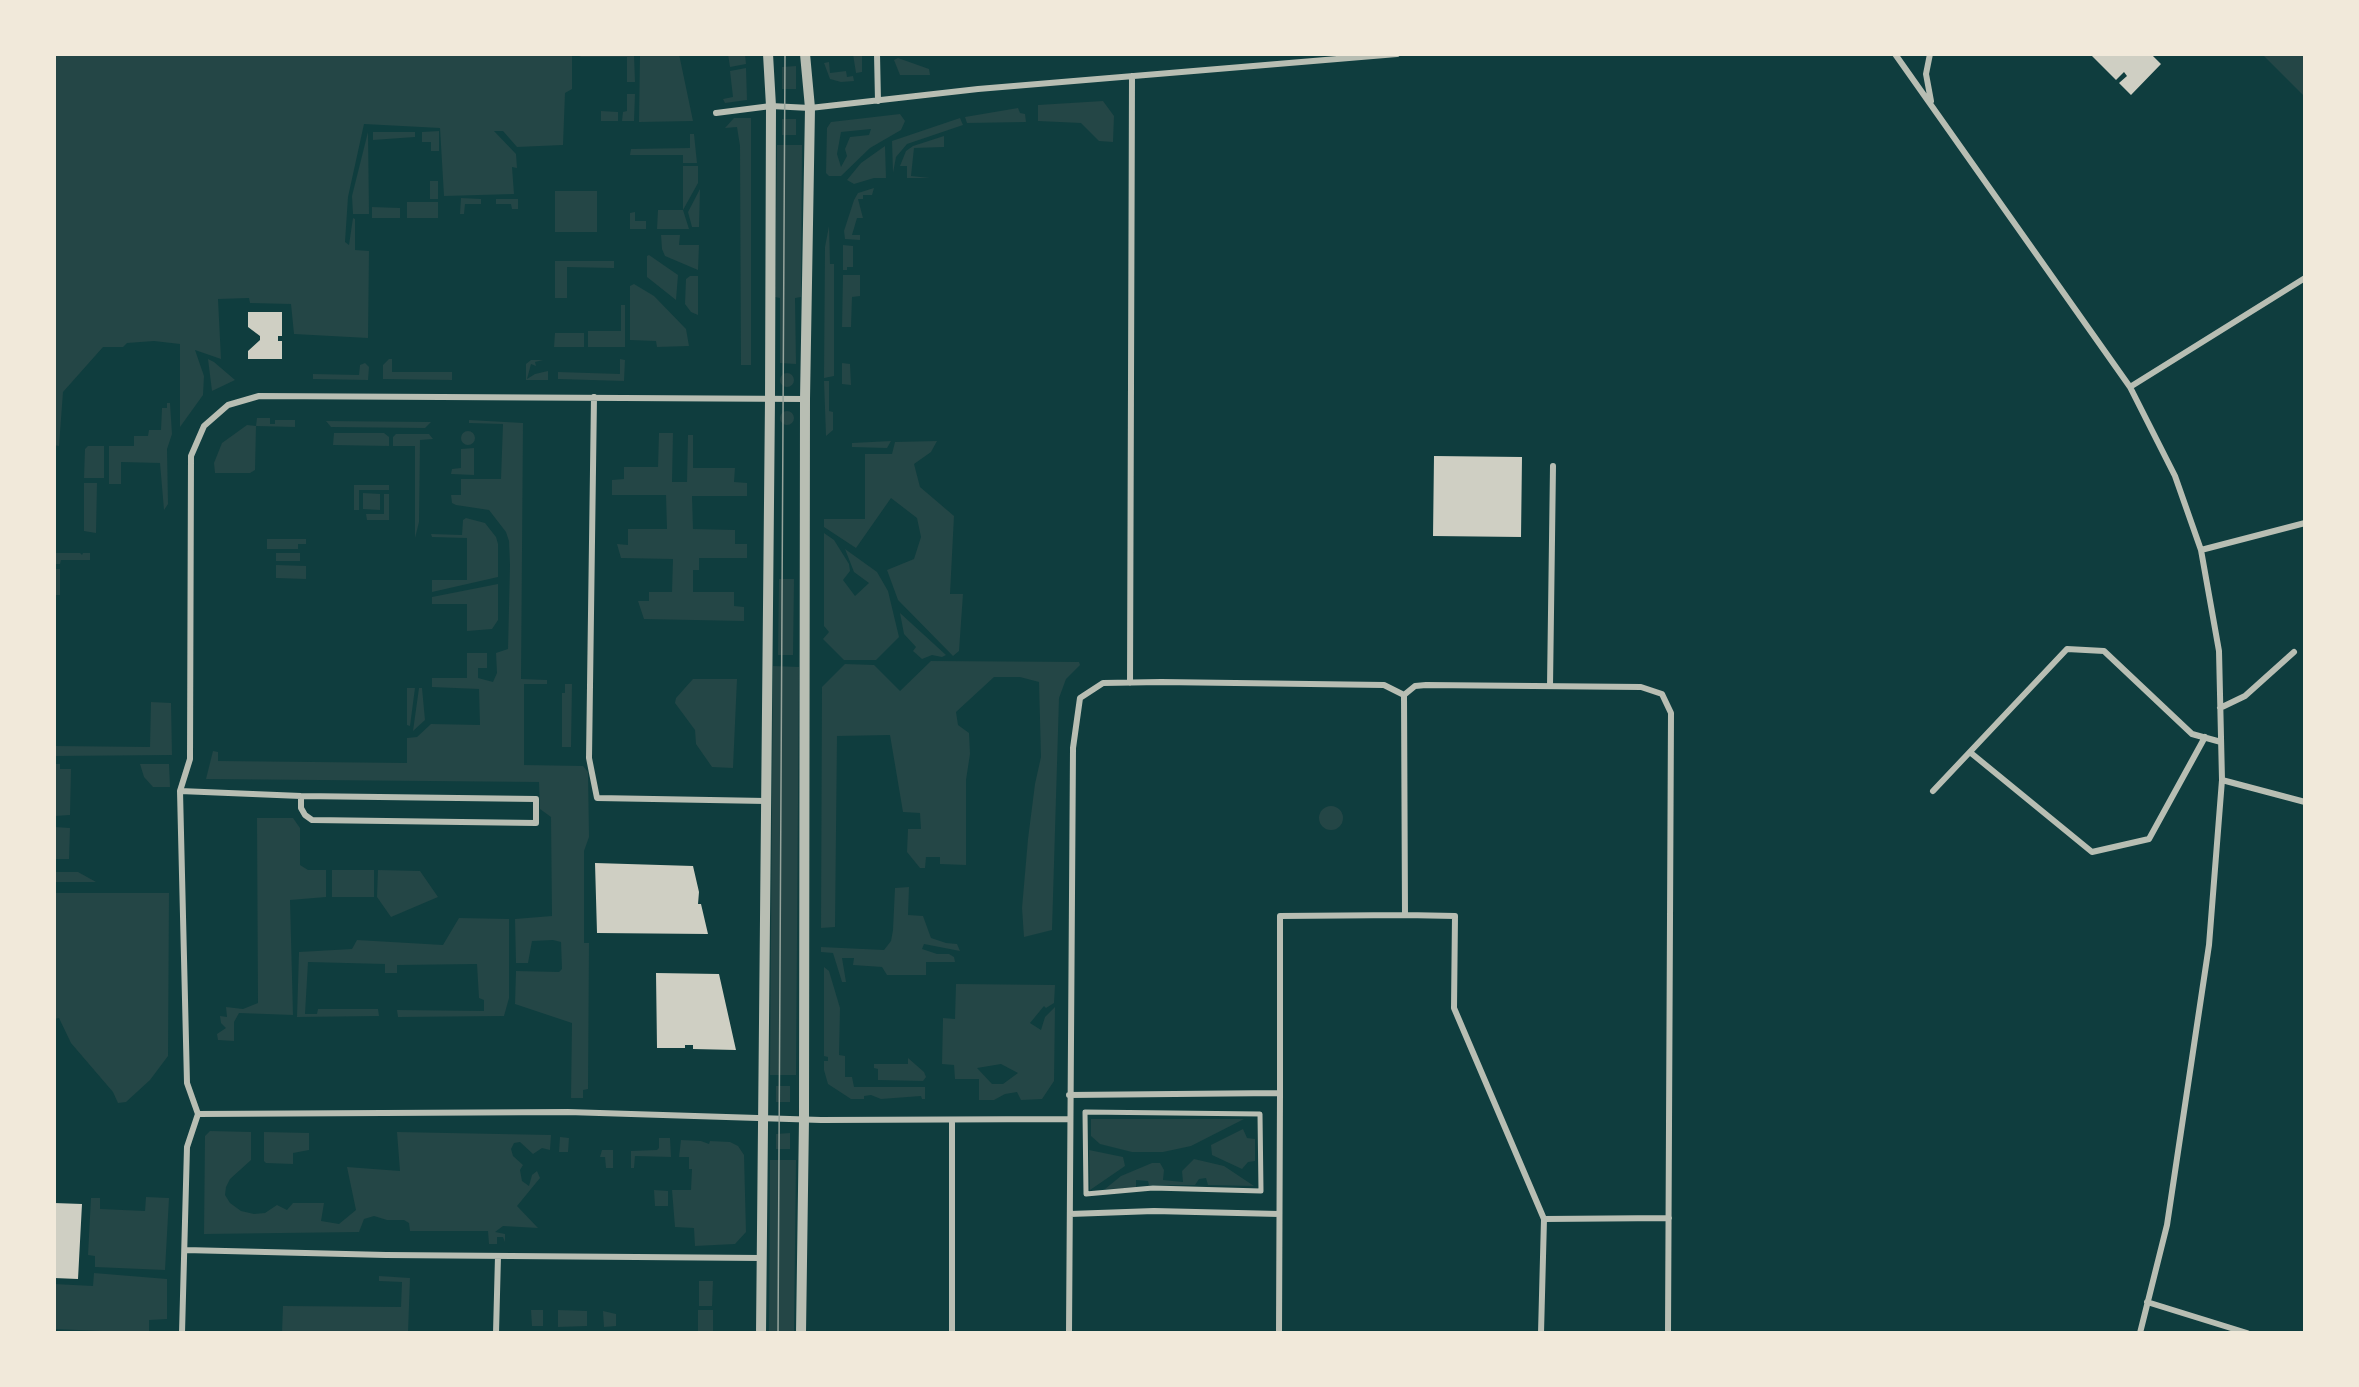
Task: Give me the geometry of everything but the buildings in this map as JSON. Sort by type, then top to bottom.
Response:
[{"type":"street","points":[[761,1333],[770,399],[771,106],[768,54]]},
{"type":"street","points":[[801,1333],[804,1119],[805,399],[810,108],[805,54]]},
{"type":"street","points":[[877,54],[878,101]]},
{"type":"street","points":[[716,113],[771,106],[810,108],[1132,76],[1397,54]]},
{"type":"street","points":[[1895,54],[2130,387],[2175,476],[2201,550],[2219,651],[2222,780],[2209,945],[2167,1224],[2140,1333]]},
{"type":"street","points":[[1930,54],[1926,74],[1932,105]]},
{"type":"street","points":[[1130,683],[1132,76]]},
{"type":"street","points":[[2130,387],[2305,278]]},
{"type":"street","points":[[182,1333],[187,1147],[198,1114],[187,1083],[180,791],[190,759],[191,456],[198,434],[209,419],[238,400],[259,396],[805,399]]},
{"type":"street","points":[[594,397],[589,758],[597,798],[766,801]]},
{"type":"street","points":[[1550,686],[1553,466]]},
{"type":"street","points":[[2201,550],[2305,523]]},
{"type":"street","points":[[1933,791],[2067,649],[2104,651],[2192,734],[2222,742]]},
{"type":"street","points":[[2220,708],[2245,696],[2294,652]]},
{"type":"street","points":[[1069,1333],[1073,748],[1080,698],[1103,683],[1384,685],[1404,695]]},
{"type":"street","points":[[1404,695],[1415,686],[1426,685],[1652,688],[1662,694],[1671,713],[1668,1333]]},
{"type":"street","points":[[1404,695],[1405,915]]},
{"type":"street","points":[[1971,753],[2092,852],[2149,839],[2205,737]]},
{"type":"street","points":[[2222,780],[2305,802]]},
{"type":"street","points":[[180,791],[302,796],[536,799],[536,823],[312,820],[301,808],[302,796]]},
{"type":"street","points":[[1279,1333],[1280,916],[1405,915],[1455,916],[1454,1008],[1544,1219],[1541,1333]]},
{"type":"street","points":[[1069,1095],[1280,1094]]},
{"type":"street","points":[[198,1114],[391,1115],[568,1112],[762,1119],[1069,1119]]},
{"type":"street","points":[[1085,1112],[1260,1114],[1260,1191],[1153,1188],[1086,1194],[1085,1112]]},
{"type":"street","points":[[952,1120],[952,1333]]},
{"type":"street","points":[[1070,1214],[1154,1211],[1279,1214]]},
{"type":"street","points":[[1544,1219],[1669,1218]]},
{"type":"street","points":[[185,1250],[761,1258]]},
{"type":"street","points":[[496,1333],[498,1256]]},
{"type":"street","points":[[2148,1302],[2247,1333]]},
{"type":"shaded area","points":[[54,54],[572,54],[572,89],[565,93],[563,145],[517,147],[503,131],[494,131],[516,154],[517,168],[512,167],[514,194],[444,196],[440,128],[364,124],[348,197],[345,242],[349,245],[353,218],[355,219],[355,250],[369,251],[368,338],[294,334],[291,304],[250,303],[249,298],[218,299],[221,359],[195,350],[204,376],[203,395],[180,427],[180,344],[154,341],[127,343],[123,347],[103,347],[63,392],[59,446],[54,445]]},
{"type":"shaded area","points":[[575,54],[634,54],[635,82],[627,82],[627,57],[581,57]]},
{"type":"shaded area","points":[[640,54],[679,54],[693,121],[639,122]]},
{"type":"shaded area","points":[[728,54],[745,54],[746,64],[730,67]]},
{"type":"shaded area","points":[[853,54],[862,54],[862,72],[856,73]]},
{"type":"shaded area","points":[[2262,54],[2305,54],[2305,97]]},
{"type":"shaded area","points":[[898,58],[929,69],[930,75],[900,75],[894,60]]},
{"type":"shaded area","points":[[829,62],[830,73],[846,71],[847,77],[853,76],[854,81],[841,82],[830,79],[824,63]]},
{"type":"shaded area","points":[[796,66],[796,89],[782,89],[782,67]]},
{"type":"shaded area","points":[[746,68],[747,100],[725,103],[723,99],[733,97],[730,71]]},
{"type":"shaded area","points":[[627,94],[635,94],[634,121],[622,121],[623,112],[627,111]]},
{"type":"shaded area","points":[[1103,101],[1114,116],[1113,142],[1099,141],[1081,123],[1038,121],[1038,105]]},
{"type":"shaded area","points":[[1018,108],[1020,113],[1025,114],[1026,122],[967,123],[965,117]]},
{"type":"shaded area","points":[[601,111],[618,112],[618,121],[601,121]]},
{"type":"shaded area","points":[[900,114],[905,121],[901,130],[870,148],[841,176],[829,176],[826,173],[827,128],[831,122]],"holes":[[[871,129],[869,135],[850,137],[845,149],[847,156],[841,167],[837,154],[841,132]]]},
{"type":"shaded area","points":[[734,118],[751,118],[751,365],[741,365],[740,146],[737,127],[725,128]]},
{"type":"shaded area","points":[[960,118],[963,125],[907,144],[896,157],[893,173],[892,141]]},
{"type":"shaded area","points":[[782,119],[796,119],[796,135],[782,135]]},
{"type":"shaded area","points":[[439,131],[439,151],[431,151],[431,142],[422,142],[422,132]]},
{"type":"shaded area","points":[[368,132],[369,214],[353,214],[352,196]]},
{"type":"shaded area","points":[[373,132],[415,132],[415,137],[373,140]]},
{"type":"shaded area","points":[[690,134],[694,134],[697,163],[683,163],[683,155],[630,155],[631,149],[690,148]]},
{"type":"shaded area","points":[[944,136],[944,147],[914,148],[911,176],[930,178],[907,178],[907,166],[900,166],[906,151],[913,146]]},
{"type":"shaded area","points":[[777,145],[802,145],[801,297],[795,298],[796,364],[780,363],[780,298],[775,297]]},
{"type":"shaded area","points":[[885,146],[886,178],[874,178],[854,184],[847,180],[861,163]]},
{"type":"shaded area","points":[[683,166],[698,166],[698,183],[683,210]]},
{"type":"shaded area","points":[[430,181],[438,181],[438,199],[430,199]]},
{"type":"shaded area","points":[[874,188],[872,195],[863,195],[863,199],[858,199],[863,218],[857,218],[852,235],[860,235],[860,240],[845,239],[844,231],[854,200],[858,193]]},
{"type":"shaded area","points":[[700,189],[699,227],[692,227],[688,212]]},
{"type":"shaded area","points":[[555,191],[597,191],[597,232],[555,232]]},
{"type":"shaded area","points":[[461,198],[481,199],[481,204],[465,204],[464,214],[460,214]]},
{"type":"shaded area","points":[[496,199],[518,199],[518,209],[512,209],[511,204],[496,204]]},
{"type":"shaded area","points":[[407,202],[438,202],[438,218],[407,218]]},
{"type":"shaded area","points":[[372,207],[400,208],[400,218],[372,218]]},
{"type":"shaded area","points":[[658,210],[683,210],[689,229],[657,229]]},
{"type":"shaded area","points":[[635,212],[635,221],[646,221],[646,229],[630,229],[630,213]]},
{"type":"shaded area","points":[[829,226],[830,264],[834,264],[834,376],[824,378],[825,247]]},
{"type":"shaded area","points":[[661,235],[680,235],[679,245],[699,245],[698,270],[665,256]]},
{"type":"shaded area","points":[[843,245],[853,246],[853,267],[847,267],[847,270],[843,270]]},
{"type":"shaded area","points":[[649,255],[678,275],[676,300],[647,277],[647,256]]},
{"type":"shaded area","points":[[555,261],[614,261],[614,268],[567,267],[567,298],[555,298]]},
{"type":"shaded area","points":[[843,275],[860,275],[860,296],[852,297],[851,327],[842,327]]},
{"type":"shaded area","points":[[690,276],[698,276],[698,315],[691,312],[685,304],[686,279]]},
{"type":"shaded area","points":[[634,284],[654,296],[686,329],[689,346],[657,347],[656,341],[630,340],[630,286]]},
{"type":"shaded area","points":[[621,305],[625,305],[625,347],[588,347],[588,331],[621,331]]},
{"type":"shaded area","points":[[555,333],[584,333],[584,347],[554,347]]},
{"type":"shaded area","points":[[208,359],[214,362],[235,380],[212,391]]},
{"type":"shaded area","points":[[392,359],[392,372],[452,372],[452,380],[383,379],[383,365]]},
{"type":"shaded area","points":[[620,359],[625,360],[624,381],[558,379],[558,372],[620,374]]},
{"type":"shaded area","points":[[531,360],[543,360],[535,362],[536,366],[531,364],[527,379],[535,374],[548,371],[548,380],[526,380],[526,364]]},
{"type":"shaded area","points":[[365,363],[369,367],[368,380],[313,379],[313,374],[359,375],[360,365]]},
{"type":"shaded area","points":[[842,363],[850,364],[851,385],[842,384]]},
{"type":"shaded area","points":[[784,373],[790,373],[794,380],[790,387],[784,387],[780,383],[780,377]]},
{"type":"shaded area","points":[[824,381],[829,381],[829,411],[833,412],[833,430],[826,436]]},
{"type":"shaded area","points":[[167,403],[170,403],[172,434],[167,449],[168,504],[164,510],[160,463],[121,462],[121,484],[109,484],[109,446],[134,446],[134,436],[148,436],[149,430],[161,430],[162,408],[167,408]]},
{"type":"shaded area","points":[[784,411],[790,411],[794,418],[790,425],[784,425],[780,421],[780,415]]},
{"type":"shaded area","points":[[257,418],[270,418],[270,424],[275,424],[275,420],[295,420],[295,427],[256,426]]},
{"type":"shaded area","points":[[469,420],[523,423],[521,679],[547,680],[547,684],[524,684],[524,765],[583,766],[588,772],[589,837],[584,851],[584,943],[589,943],[588,1089],[583,1090],[583,1098],[571,1098],[572,1023],[515,1004],[516,971],[559,972],[562,969],[561,942],[553,940],[532,941],[528,963],[516,963],[515,919],[552,916],[551,817],[540,809],[539,782],[206,779],[213,751],[218,752],[218,761],[407,763],[407,738],[417,737],[431,724],[480,725],[479,689],[432,687],[432,678],[467,678],[467,653],[487,653],[487,668],[478,668],[478,678],[493,682],[497,673],[496,653],[508,649],[510,565],[509,541],[506,532],[489,510],[456,505],[452,503],[451,495],[461,495],[461,479],[501,479],[503,424],[469,423]]},
{"type":"shaded area","points":[[326,421],[431,422],[425,428],[331,427]]},
{"type":"shaded area","points":[[247,425],[256,426],[255,470],[250,473],[215,473],[214,463],[222,443]]},
{"type":"shaded area","points":[[465,431],[471,431],[475,438],[471,445],[465,445],[461,441],[461,435]]},
{"type":"shaded area","points":[[334,433],[384,433],[389,437],[389,446],[333,445]]},
{"type":"shaded area","points":[[659,433],[673,433],[672,482],[687,482],[688,435],[693,435],[693,468],[735,468],[734,482],[747,483],[747,496],[692,496],[693,529],[735,530],[735,544],[747,544],[747,558],[699,558],[699,570],[693,570],[693,592],[734,592],[734,606],[744,607],[744,621],[644,619],[638,601],[649,601],[649,592],[672,592],[673,559],[621,558],[617,544],[628,545],[628,529],[667,529],[666,495],[612,495],[612,480],[624,479],[624,467],[658,467]]},
{"type":"shaded area","points":[[396,434],[429,434],[433,439],[420,440],[419,522],[415,538],[415,446],[393,446],[393,437]]},
{"type":"shaded area","points":[[891,441],[887,448],[852,447],[852,443]]},
{"type":"shaded area","points":[[937,441],[931,452],[914,464],[920,487],[954,516],[950,594],[963,594],[959,651],[953,656],[898,600],[887,570],[914,559],[921,537],[917,518],[891,498],[856,548],[824,527],[824,519],[865,519],[865,454],[892,454],[895,442]]},
{"type":"shaded area","points":[[88,446],[104,446],[104,478],[84,478],[85,449]]},
{"type":"shaded area","points":[[474,448],[474,475],[451,474],[452,469],[461,468],[461,449]]},
{"type":"shaded area","points":[[84,483],[97,483],[96,533],[84,531]]},
{"type":"shaded area","points":[[354,485],[389,485],[389,490],[359,490],[359,510],[354,510]]},
{"type":"shaded area","points":[[363,493],[380,494],[380,510],[363,509]]},
{"type":"shaded area","points":[[384,494],[389,494],[389,520],[367,520],[366,514],[384,514]]},
{"type":"shaded area","points":[[466,518],[485,523],[496,537],[498,577],[432,592],[432,580],[467,580],[467,538],[432,537],[431,534],[462,535],[463,520]]},
{"type":"shaded area","points":[[824,533],[834,540],[849,564],[850,571],[843,580],[855,596],[869,583],[854,572],[845,549],[877,572],[888,591],[899,637],[876,660],[844,660],[823,639],[829,632],[824,626]]},
{"type":"shaded area","points":[[267,539],[306,539],[306,544],[298,544],[298,549],[267,549]]},
{"type":"shaded area","points":[[54,553],[80,553],[82,555],[90,553],[90,560],[61,560],[60,564],[54,564]]},
{"type":"shaded area","points":[[276,553],[300,553],[300,561],[276,561]]},
{"type":"shaded area","points":[[276,565],[306,566],[306,579],[276,578]]},
{"type":"shaded area","points":[[54,569],[60,569],[60,595],[54,595]]},
{"type":"shaded area","points":[[779,579],[794,579],[793,655],[778,655]]},
{"type":"shaded area","points":[[498,584],[498,620],[492,629],[467,631],[467,604],[432,604],[432,597]]},
{"type":"shaded area","points":[[900,613],[946,655],[942,657],[932,655],[922,659],[913,651],[916,647],[904,634]]},
{"type":"shaded area","points":[[931,661],[1079,662],[1080,665],[1066,679],[1059,698],[1052,930],[1024,937],[1022,908],[1028,839],[1041,757],[1039,682],[1020,677],[994,677],[956,712],[958,725],[969,733],[970,754],[966,780],[966,865],[940,864],[940,857],[926,857],[925,868],[920,868],[907,852],[908,829],[921,829],[920,813],[903,812],[890,735],[837,736],[835,927],[821,928],[822,687],[845,664],[874,665],[900,691]]},
{"type":"shaded area","points":[[773,666],[799,667],[796,1075],[770,1075]]},
{"type":"shaded area","points":[[693,679],[737,679],[733,768],[712,767],[696,744],[695,730],[675,703],[676,698]]},
{"type":"shaded area","points":[[565,684],[572,684],[571,747],[562,747],[562,693],[565,693]]},
{"type":"shaded area","points":[[407,688],[415,688],[410,726],[407,725]]},
{"type":"shaded area","points":[[419,688],[422,688],[425,720],[413,731]]},
{"type":"shaded area","points":[[151,702],[171,703],[172,755],[54,756],[54,746],[150,747]]},
{"type":"shaded area","points":[[54,764],[60,764],[60,769],[71,769],[70,815],[54,816]]},
{"type":"shaded area","points":[[140,764],[169,764],[170,787],[153,787],[144,777]]},
{"type":"shaded area","points":[[1331,806],[1336,807],[1342,813],[1342,823],[1336,829],[1331,830],[1326,829],[1320,823],[1319,818],[1320,813],[1326,807]]},
{"type":"shaded area","points":[[257,818],[293,818],[300,828],[300,865],[308,870],[326,870],[326,897],[290,900],[293,1015],[239,1013],[234,1022],[234,1041],[218,1040],[217,1034],[226,1028],[221,1023],[220,1016],[227,1017],[226,1007],[243,1009],[258,1003]]},
{"type":"shaded area","points":[[54,827],[70,828],[69,859],[54,859]]},
{"type":"shaded area","points":[[332,870],[374,870],[374,897],[332,897]]},
{"type":"shaded area","points":[[378,870],[420,871],[438,897],[391,917],[377,897]]},
{"type":"shaded area","points":[[54,872],[78,872],[96,882],[54,882]]},
{"type":"shaded area","points":[[909,887],[908,915],[923,916],[931,938],[957,944],[960,951],[924,944],[922,949],[937,954],[949,954],[954,957],[955,962],[926,962],[926,975],[887,975],[882,967],[853,965],[854,958],[842,958],[846,982],[842,982],[833,953],[821,952],[821,947],[884,950],[891,941],[893,930],[895,888]]},
{"type":"shaded area","points":[[54,893],[169,893],[168,1056],[150,1080],[126,1102],[118,1103],[113,1092],[71,1043],[59,1018],[54,1019]]},
{"type":"shaded area","points":[[459,918],[509,919],[509,998],[504,1016],[398,1017],[397,1010],[484,1011],[484,1000],[479,998],[477,964],[397,965],[397,973],[385,973],[385,964],[308,962],[305,1014],[317,1014],[318,1009],[378,1009],[379,1016],[297,1017],[299,952],[352,949],[357,940],[443,945]]},
{"type":"shaded area","points":[[824,967],[829,971],[840,1008],[839,1055],[845,1056],[845,1077],[852,1077],[854,1087],[925,1087],[925,1099],[921,1096],[881,1099],[871,1095],[864,1096],[864,1099],[851,1099],[828,1084],[824,1070],[824,1061],[828,1061],[828,1057],[824,1056]]},
{"type":"shaded area","points":[[956,984],[1055,985],[1054,1003],[1046,1008],[1044,1006],[1030,1023],[1041,1030],[1045,1017],[1055,1007],[1054,1081],[1042,1099],[1021,1100],[1017,1092],[1005,1094],[994,1100],[979,1100],[979,1079],[955,1079],[954,1065],[942,1064],[943,1018],[955,1019]],"holes":[[[1001,1064],[1018,1073],[1003,1084],[992,1084],[977,1068]]]},
{"type":"shaded area","points":[[908,1058],[924,1072],[926,1077],[923,1081],[878,1080],[878,1069],[874,1068],[874,1064],[908,1064]]},
{"type":"shaded area","points":[[776,1086],[790,1086],[790,1102],[776,1102]]},
{"type":"shaded area","points":[[1091,1119],[1244,1119],[1191,1146],[1163,1152],[1132,1152],[1100,1144],[1091,1136]]},
{"type":"shaded area","points":[[1243,1129],[1247,1138],[1255,1139],[1255,1161],[1248,1162],[1242,1169],[1212,1155],[1211,1145]]},
{"type":"shaded area","points":[[210,1131],[251,1132],[251,1160],[230,1179],[226,1187],[225,1195],[230,1203],[241,1211],[254,1214],[265,1213],[277,1205],[287,1210],[293,1203],[324,1203],[321,1221],[339,1224],[356,1210],[347,1167],[400,1171],[397,1132],[551,1135],[550,1150],[542,1148],[533,1154],[520,1142],[514,1143],[511,1149],[513,1156],[523,1165],[520,1170],[522,1181],[529,1186],[532,1175],[537,1171],[540,1178],[517,1206],[538,1228],[503,1226],[495,1232],[505,1234],[505,1242],[503,1237],[497,1237],[497,1244],[489,1244],[488,1231],[410,1231],[409,1223],[404,1220],[387,1220],[374,1216],[364,1219],[359,1232],[204,1234],[205,1136]]},
{"type":"shaded area","points":[[264,1132],[309,1133],[309,1150],[293,1153],[293,1164],[266,1163],[264,1161]]},
{"type":"shaded area","points":[[790,1133],[790,1149],[776,1149],[776,1134]]},
{"type":"shaded area","points":[[560,1137],[569,1138],[568,1152],[559,1152]]},
{"type":"shaded area","points":[[659,1138],[670,1138],[671,1157],[635,1156],[634,1168],[631,1168],[631,1151],[657,1150]]},
{"type":"shaded area","points":[[681,1140],[701,1141],[709,1144],[710,1141],[730,1142],[738,1146],[744,1155],[746,1232],[735,1244],[695,1246],[694,1228],[675,1227],[672,1190],[691,1190],[692,1169],[689,1169],[689,1157],[679,1157]]},
{"type":"shaded area","points":[[602,1150],[613,1150],[613,1168],[606,1168],[605,1157],[600,1157]]},
{"type":"shaded area","points":[[1089,1150],[1123,1157],[1125,1166],[1090,1190]]},
{"type":"shaded area","points":[[1194,1159],[1224,1166],[1254,1186],[1208,1185],[1206,1178],[1199,1179],[1195,1185],[1149,1185],[1148,1181],[1136,1180],[1136,1188],[1105,1189],[1121,1176],[1152,1163],[1160,1163],[1164,1170],[1163,1180],[1183,1182],[1182,1171]]},
{"type":"shaded area","points":[[770,1160],[796,1160],[794,1333],[769,1333]]},
{"type":"shaded area","points":[[654,1190],[668,1191],[668,1206],[655,1206]]},
{"type":"shaded area","points":[[146,1197],[169,1198],[165,1270],[95,1267],[95,1256],[88,1255],[91,1198],[100,1198],[100,1209],[145,1211]]},
{"type":"shaded area","points":[[94,1273],[167,1279],[167,1319],[149,1320],[149,1333],[54,1329],[54,1284],[93,1286]]},
{"type":"shaded area","points":[[379,1276],[410,1278],[408,1333],[282,1333],[283,1306],[401,1307],[402,1282],[379,1281]]},
{"type":"shaded area","points":[[699,1281],[713,1281],[712,1306],[699,1306]]},
{"type":"shaded area","points":[[531,1310],[543,1310],[543,1326],[532,1326]]},
{"type":"shaded area","points":[[558,1310],[587,1311],[587,1326],[558,1327]]},
{"type":"shaded area","points":[[698,1310],[713,1310],[713,1333],[698,1333]]},
{"type":"shaded area","points":[[603,1311],[616,1314],[616,1326],[604,1327]]},
{"type":"tram line","points":[[778,1333],[785,54]]}]
